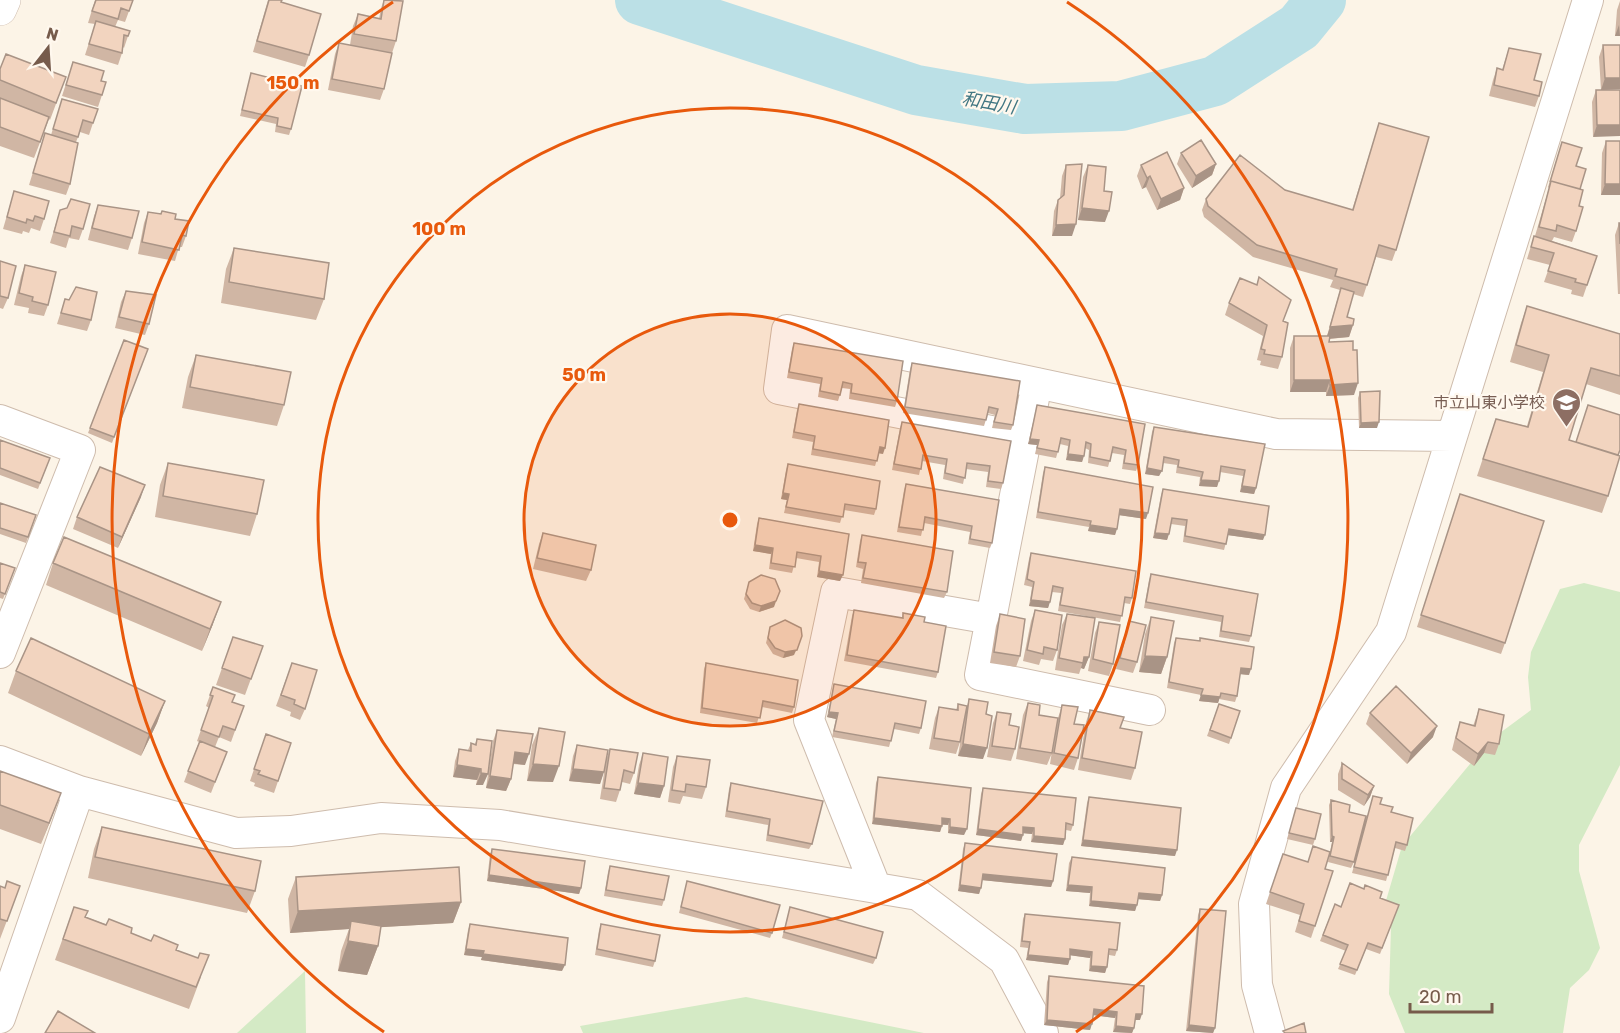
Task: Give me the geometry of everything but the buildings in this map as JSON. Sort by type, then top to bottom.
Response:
[{"type":"street","points":[[0,9],[4,0]]},
{"type":"street","points":[[1269,1033],[1257,985],[1254,904],[1286,789],[1391,632],[1588,0]]},
{"type":"street","points":[[1026,438],[779,389],[787,330],[1276,434],[1452,436]]},
{"type":"street","points":[[1037,383],[980,675],[1150,710]]},
{"type":"street","points":[[0,420],[80,450],[0,653]]},
{"type":"street","points":[[876,888],[809,720],[836,592],[991,619]]},
{"type":"street","points":[[0,761],[79,791],[236,833],[291,831],[381,818],[500,825],[918,895],[1004,960],[1043,1033]]},
{"type":"street","points":[[0,1018],[79,791]]},
{"type":"green space","points":[[1584,583],[1620,592],[1620,765],[1579,845],[1579,871],[1600,948],[1589,970],[1570,988],[1563,1033],[1405,1033],[1389,994],[1391,927],[1385,904],[1402,846],[1489,741],[1531,710],[1528,677],[1531,652],[1560,589]]},
{"type":"green space","points":[[305,971],[306,1033],[237,1033]]},
{"type":"green space","points":[[746,997],[924,1033],[583,1033],[580,1026]]},
{"type":"waterway","name":"和田川","points":[[640,0],[916,90],[1025,109],[1121,106],[1215,81],[1299,27],[1321,0]]},
{"type":"place","name":"市立山東小学校","points":[[1566,428]]}]
